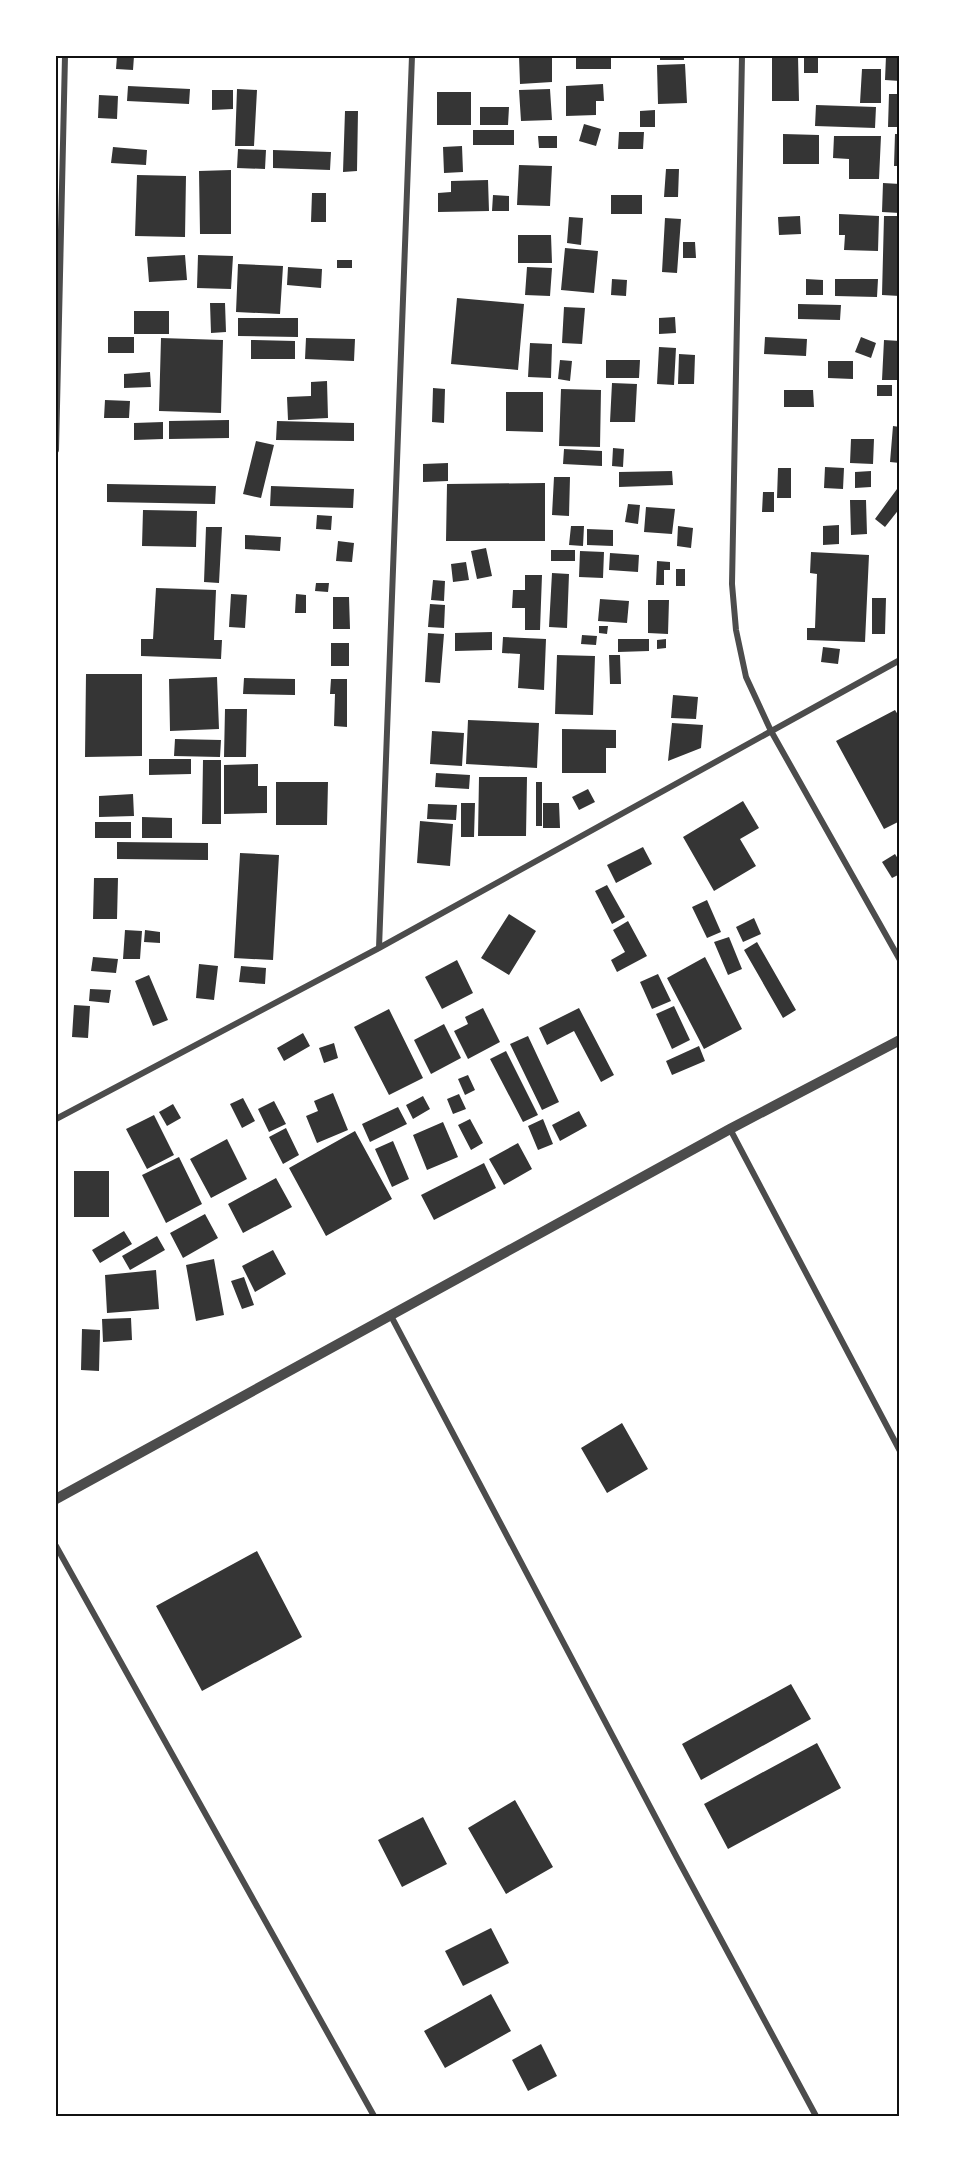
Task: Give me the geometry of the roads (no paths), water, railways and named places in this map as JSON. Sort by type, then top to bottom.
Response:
[{"type":"street","points":[[56,450],[65,56]]},
{"type":"street","points":[[379,948],[412,56]]},
{"type":"street","points":[[742,56],[732,584],[736,630],[747,677],[771,731],[900,960]]},
{"type":"street","points":[[56,1119],[379,948],[900,660]]},
{"type":"street","points":[[56,1499],[730,1129],[900,1040]]},
{"type":"street","points":[[730,1129],[900,1451]]},
{"type":"street","points":[[391,1316],[816,2116]]},
{"type":"street","points":[[56,1546],[374,2116]]}]
